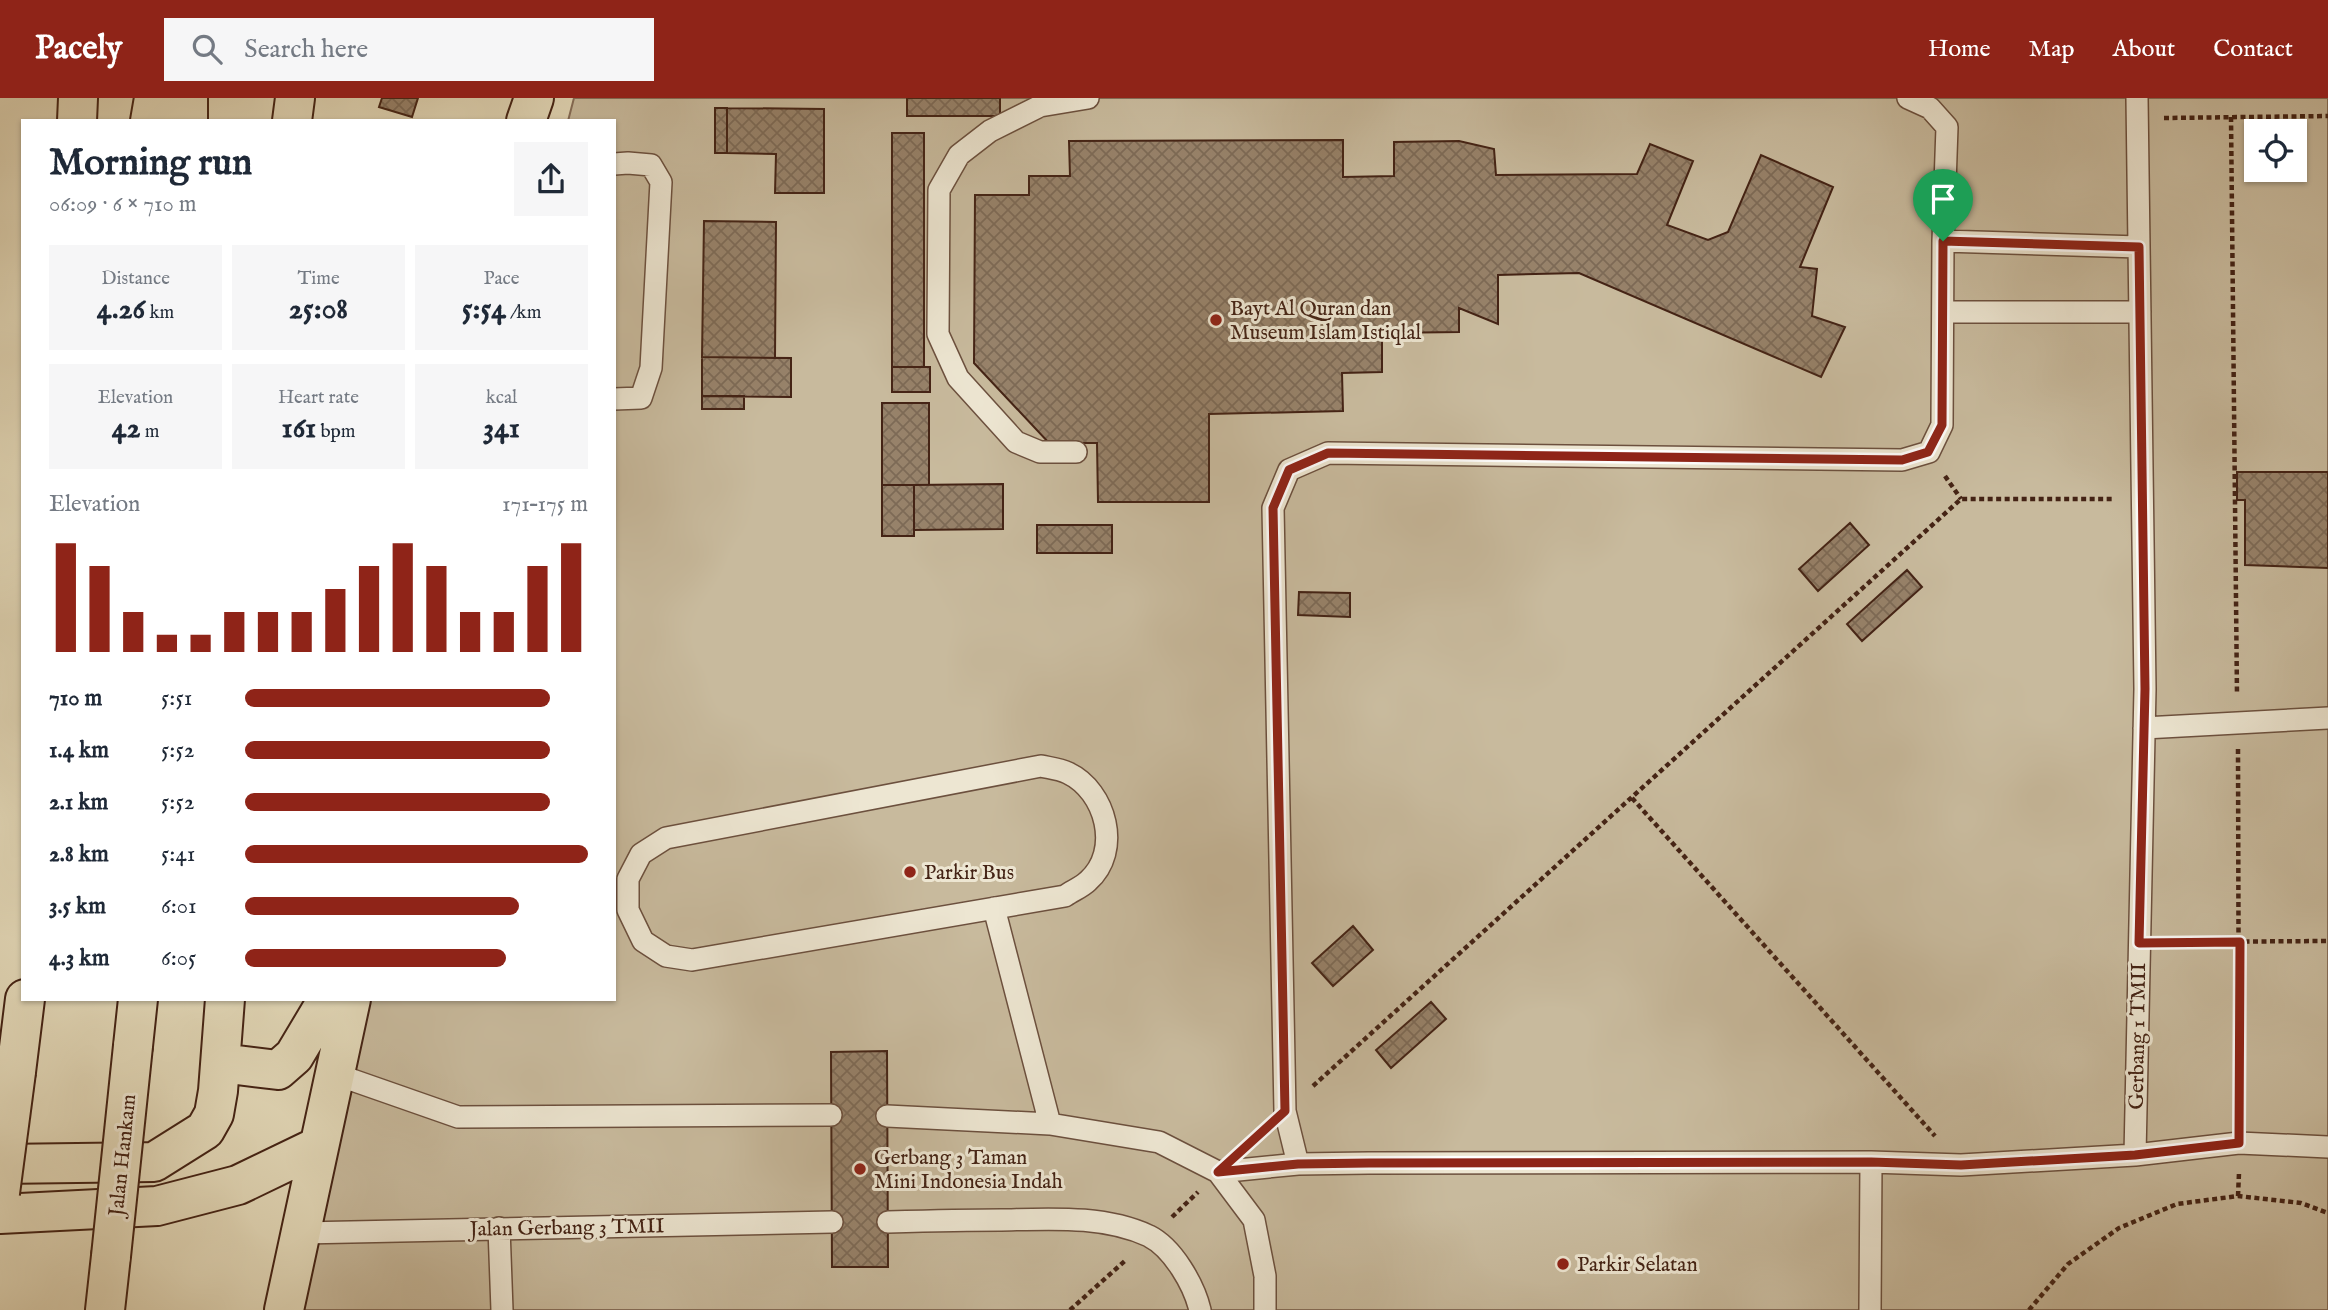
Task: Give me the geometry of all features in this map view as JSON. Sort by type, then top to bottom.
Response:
[{"type":"main road","points":[[77,119],[78,98]]},
{"type":"main road","points":[[150,119],[154,98]]},
{"type":"main road","points":[[188,98],[188,119]]},
{"type":"main road","points":[[292,119],[295,98]]},
{"type":"main road","points":[[527,119],[534,98]]},
{"type":"main road","points":[[0,1194],[25,1001]]},
{"type":"main road","name":"Jalan Hankam","points":[[105,1310],[138,1001]]},
{"type":"main road","points":[[0,1164],[155,1162],[205,1130],[214,1114],[225,1001]]},
{"type":"main road","points":[[221,1063],[278,1070],[294,1056],[327,1001]]},
{"type":"main road","points":[[284,1310],[351,1001]]},
{"type":"main road","points":[[0,1214],[158,1206],[238,1185],[318,1146]]},
{"type":"lane","points":[[1076,452],[1040,452],[1016,442],[958,378],[937,334],[939,190],[960,155],[990,131],[1040,106],[1088,98]]},
{"type":"lane","points":[[1298,1164],[1285,1111],[1273,508],[1289,470],[1328,453],[1902,460],[1928,452],[1942,425],[1947,127],[1930,108],[1908,98]]},
{"type":"lane","name":"Gerbang 1 TMII","points":[[2135,1155],[2144,728],[2137,108]]},
{"type":"lane","points":[[616,164],[651,165],[661,182],[651,368],[641,398],[616,399]]},
{"type":"lane","points":[[1943,241],[2139,247]]},
{"type":"lane","points":[[1944,313],[2140,312]]},
{"type":"lane","points":[[2144,728],[2328,718]]},
{"type":"lane","points":[[1041,766],[1068,773],[1093,792],[1106,819],[1105,854],[1090,880],[1065,896],[994,908],[692,960],[666,956],[643,941],[628,910],[628,879],[641,854],[666,838],[1041,766]]},
{"type":"lane","points":[[994,908],[1050,1124]]},
{"type":"lane","points":[[335,1074],[458,1117],[831,1115]]},
{"type":"lane","points":[[887,1116],[1050,1124],[1159,1142],[1218,1172],[1254,1220],[1265,1276],[1265,1310]]},
{"type":"lane","points":[[1218,1172],[1298,1164],[1871,1162],[1961,1165],[2135,1155],[2239,1143],[2328,1147]]},
{"type":"lane","points":[[1870,1310],[1871,1162]]},
{"type":"lane","points":[[888,1222],[1067,1219],[1119,1226],[1152,1237],[1179,1263],[1200,1310]]},
{"type":"lane","name":"Jalan Gerbang 3 TMII","points":[[302,1233],[832,1222]]},
{"type":"lane","points":[[499,1228],[502,1310]]},
{"type":"path","points":[[2137,108],[2231,117],[2328,116]]},
{"type":"path","points":[[2231,117],[2238,704]]},
{"type":"path","points":[[1285,1111],[1961,499],[2142,499]]},
{"type":"path","points":[[2238,746],[2238,1196]]},
{"type":"path","points":[[1632,798],[1961,1165]]},
{"type":"path","points":[[2139,943],[2328,941]]},
{"type":"path","points":[[1070,1310],[1152,1237],[1218,1172]]},
{"type":"path","points":[[2029,1310],[2068,1264],[2119,1228],[2177,1205],[2238,1196],[2301,1203],[2328,1213]]},
{"type":"shaded area","points":[[574,98],[2328,98],[2328,1310],[281,1310],[355,1001],[616,1001],[616,119],[569,119]]},
{"type":"building","points":[[382,98],[418,98],[412,117],[379,107]]},
{"type":"building","points":[[907,98],[1000,98],[1000,116],[907,116]]},
{"type":"building","points":[[715,108],[727,108],[727,153],[715,153]]},
{"type":"building","points":[[727,108],[824,109],[824,193],[775,193],[776,154],[727,153]]},
{"type":"building","points":[[892,133],[924,133],[924,367],[892,367]]},
{"type":"building","name":"Bayt Al Quran dan Museum Islam Istiqlal","points":[[1343,140],[1343,177],[1394,176],[1394,142],[1459,141],[1494,149],[1496,175],[1637,174],[1650,144],[1693,161],[1667,225],[1708,240],[1728,232],[1761,155],[1833,187],[1800,267],[1817,269],[1812,316],[1845,327],[1821,377],[1579,273],[1498,275],[1498,324],[1459,308],[1459,332],[1382,333],[1382,372],[1342,373],[1343,411],[1209,414],[1209,502],[1098,502],[1097,443],[1049,443],[974,363],[975,195],[1029,195],[1029,176],[1070,176],[1069,141]]},
{"type":"building","points":[[704,221],[776,222],[775,358],[702,357]]},
{"type":"building","points":[[702,357],[791,358],[791,397],[702,396]]},
{"type":"building","points":[[892,367],[930,367],[930,392],[892,392]]},
{"type":"building","points":[[702,396],[744,396],[744,409],[702,409]]},
{"type":"building","points":[[882,403],[929,403],[929,485],[882,485]]},
{"type":"building","points":[[2237,472],[2328,472],[2328,568],[2245,565],[2245,500],[2237,500]]},
{"type":"building","points":[[1003,484],[1003,529],[914,530],[914,485]]},
{"type":"building","points":[[882,485],[914,485],[914,536],[882,536]]},
{"type":"building","points":[[1850,523],[1869,545],[1818,591],[1799,569]]},
{"type":"building","points":[[1037,525],[1112,525],[1112,553],[1037,553]]},
{"type":"building","points":[[1907,570],[1922,587],[1862,641],[1847,624]]},
{"type":"building","points":[[1299,592],[1350,593],[1350,617],[1298,615]]},
{"type":"building","points":[[1353,926],[1373,950],[1333,986],[1312,963]]},
{"type":"building","points":[[1431,1002],[1446,1019],[1391,1068],[1376,1050]]},
{"type":"building","name":"Gerbang 3 Taman Mini Indonesia Indah","points":[[887,1051],[888,1267],[832,1267],[831,1052]]},
{"type":"place","name":"Bayt Al Quran dan Museum Islam Istiqlal","points":[[1216,320]]},
{"type":"place","name":"Parkir Bus","points":[[910,872]]},
{"type":"place","name":"Gerbang 3 Taman Mini Indonesia Indah","points":[[860,1169]]},
{"type":"place","name":"Parkir Selatan","points":[[1563,1264]]},
{"type":"route","points":[[1943,241],[2139,247],[2145,689],[2139,943],[2240,942],[2239,1143],[2135,1155],[1961,1165],[1871,1162],[1369,1163],[1298,1164],[1218,1172],[1285,1111],[1273,508],[1289,470],[1328,453],[1902,460],[1928,452],[1942,425],[1943,241]]}]
